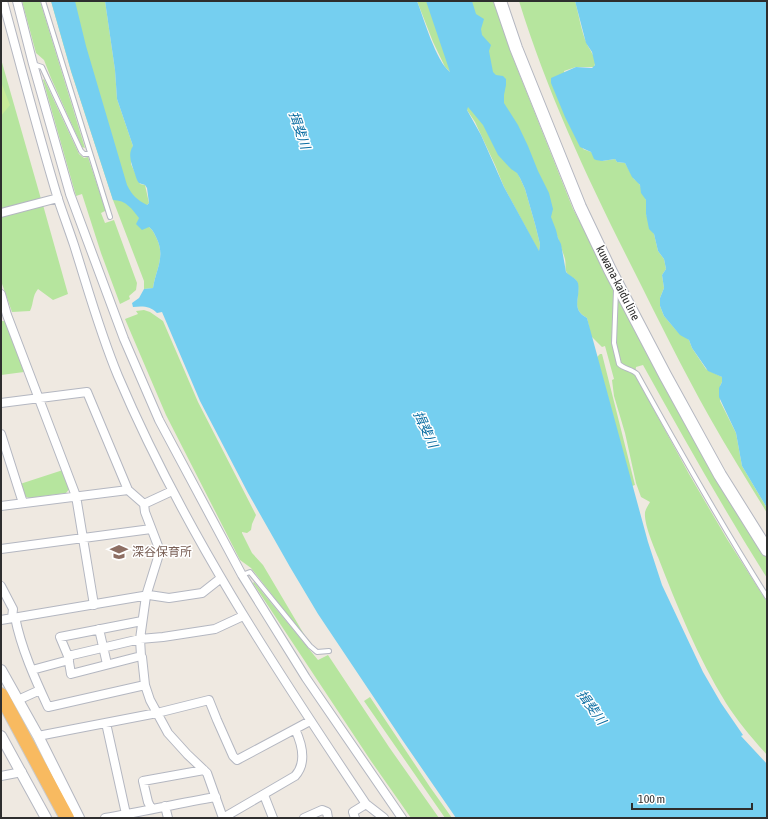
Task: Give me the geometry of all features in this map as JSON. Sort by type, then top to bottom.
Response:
[{"type":"highway","points":[[1,695],[67,818]]},
{"type":"highway","points":[[1,711],[57,818]]},
{"type":"main road","name":"kuwana-kaidu line","points":[[500,1],[516,48],[580,208],[619,288],[665,376],[720,475],[767,550]]},
{"type":"street","points":[[3,1],[58,198],[74,245],[86,289],[104,340],[141,428],[172,491],[243,616],[310,721],[366,804],[384,818]]},
{"type":"street","points":[[17,1],[33,64],[70,194],[124,339],[159,420],[242,574],[306,678],[402,818]]},
{"type":"street","points":[[1,213],[58,198]]},
{"type":"street","points":[[1,294],[4,315],[76,496],[94,605]]},
{"type":"street","points":[[1,403],[87,392],[128,490],[144,504],[145,512],[160,550],[146,596],[142,621],[140,639],[145,685],[157,714],[168,733],[207,773],[223,818],[296,776],[303,762],[301,741],[295,729]]},
{"type":"street","points":[[1,434],[23,503]]},
{"type":"street","points":[[1,506],[128,490]]},
{"type":"street","points":[[144,504],[172,491]]},
{"type":"street","points":[[1,549],[151,529]]},
{"type":"street","points":[[1,620],[149,595],[169,598],[202,593],[221,578]]},
{"type":"street","points":[[1,586],[13,609],[20,638],[48,707],[145,685]]},
{"type":"street","points":[[32,670],[103,648],[140,639],[215,629],[243,616]]},
{"type":"street","points":[[141,656],[71,674],[69,658],[60,637],[142,621]]},
{"type":"street","points":[[99,629],[107,664]]},
{"type":"street","points":[[1,670],[38,736],[79,818]]},
{"type":"street","points":[[18,700],[40,690]]},
{"type":"street","points":[[38,736],[157,714],[209,700],[233,756],[237,760],[310,721]]},
{"type":"street","points":[[106,723],[126,814]]},
{"type":"street","points":[[1,736],[46,818]]},
{"type":"street","points":[[151,808],[143,781],[204,770]]},
{"type":"street","points":[[1,776],[22,772]]},
{"type":"street","points":[[264,794],[273,818]]},
{"type":"street","points":[[105,818],[145,811],[151,808],[216,797]]},
{"type":"street","points":[[355,818],[352,812],[366,804]]},
{"type":"street","points":[[165,806],[168,818]]},
{"type":"street","points":[[304,818],[322,810],[327,812],[328,818]]},
{"type":"lane","points":[[43,1],[110,217]]},
{"type":"lane","points":[[33,64],[42,68],[81,152],[84,154],[90,154]]},
{"type":"lane","points":[[619,288],[616,290],[614,343],[618,364],[637,374],[730,538],[767,597]]},
{"type":"lane","points":[[242,574],[250,572],[310,646],[317,652],[328,652]]},
{"type":"green space","points":[[22,1],[40,1],[85,148],[82,147],[44,60],[36,53]]},
{"type":"green space","points":[[51,1],[105,1],[115,70],[117,99],[133,146],[131,164],[140,184],[145,185],[149,203],[147,205],[149,227],[159,244],[160,256],[153,288],[144,289],[144,281],[113,200],[71,71]]},
{"type":"green space","points":[[417,1],[433,1],[520,178],[525,189],[535,224],[540,244],[539,252],[504,187],[451,73],[445,67],[433,42]]},
{"type":"green space","points":[[464,1],[494,1],[511,53],[573,209],[614,286],[613,293],[615,297],[620,298],[716,476],[767,557],[767,578],[643,365],[636,367],[635,375],[689,474],[727,539],[767,602],[767,755],[735,717],[706,668],[689,632],[652,542],[645,518],[646,509],[650,502],[641,497],[636,483],[625,433],[614,396],[612,380],[614,379],[605,346],[602,347],[591,336],[587,318],[582,314],[577,306],[577,282],[568,275],[566,271],[565,259],[558,238],[497,97]]},
{"type":"green space","points":[[519,1],[575,1],[583,34],[595,61],[594,67],[576,67],[564,71],[583,149],[591,152],[602,161],[615,159],[617,162],[625,163],[634,179],[641,187],[646,200],[646,214],[654,234],[658,251],[664,259],[666,269],[662,275],[664,288],[660,298],[660,306],[664,316],[676,330],[689,340],[692,348],[706,369],[722,377],[720,386],[720,401],[736,433],[742,466],[767,508],[767,513],[690,382],[586,173],[543,71]]},
{"type":"green space","points":[[1,59],[41,199],[1,209]]},
{"type":"green space","points":[[44,79],[79,154],[84,158],[88,157],[105,209],[105,211],[101,213],[105,223],[114,220],[137,283],[136,290],[129,296],[130,299],[120,304],[101,253],[82,194],[76,196],[43,80]]},
{"type":"green space","points":[[1,82],[10,105],[1,116]]},
{"type":"green space","points":[[43,205],[68,294],[53,300],[38,289],[30,311],[12,312],[1,281],[1,217]]},
{"type":"green space","points":[[144,310],[150,312],[163,321],[198,402],[256,515],[251,530],[247,533],[242,533],[252,553],[263,565],[308,641],[251,568],[240,560],[166,415],[125,319],[138,314],[136,311]]},
{"type":"green space","points":[[1,321],[5,321],[24,372],[1,375]]},
{"type":"green space","points":[[602,354],[635,485],[632,486],[597,357]]},
{"type":"green space","points":[[63,470],[70,488],[66,493],[29,498],[24,496],[20,484]]},
{"type":"green space","points":[[254,582],[318,660],[328,655],[389,747],[439,818],[411,818],[371,761],[253,583]]},
{"type":"green space","points":[[370,697],[452,818],[445,818],[364,701]]},
{"type":"water","name":"揖斐川","points":[[51,1],[75,1],[86,46],[127,185],[135,197],[147,205],[149,203],[147,188],[145,185],[138,182],[130,156],[133,146],[117,99],[115,70],[105,1],[417,1],[435,49],[445,67],[450,72],[426,1],[472,1],[476,14],[484,19],[481,29],[482,35],[491,45],[489,51],[493,72],[496,75],[503,76],[506,79],[504,103],[518,125],[549,193],[553,209],[551,217],[561,244],[566,272],[578,283],[579,288],[577,307],[582,315],[587,318],[648,542],[662,585],[703,672],[721,703],[743,735],[741,736],[767,764],[767,818],[456,818],[318,614],[290,567],[248,493],[200,401],[162,312],[157,313],[146,307],[133,307],[132,303],[139,298],[144,289],[153,288],[160,256],[159,244],[154,233],[149,227],[142,230],[136,224],[139,218],[131,208],[125,203],[118,200],[113,200],[71,71]],"holes":[[[468,107],[483,125],[498,155],[511,169],[517,173],[525,189],[540,244],[539,251],[504,187],[481,135],[467,110]]]},
{"type":"water","points":[[575,1],[767,1],[767,508],[742,466],[736,433],[719,397],[719,388],[722,382],[722,377],[708,371],[692,348],[689,340],[680,335],[664,316],[660,306],[660,298],[664,288],[662,275],[666,269],[664,259],[658,251],[654,234],[649,229],[646,214],[646,200],[641,193],[640,185],[632,177],[625,163],[617,162],[615,159],[602,161],[596,160],[591,152],[580,147],[565,117],[551,83],[551,78],[576,67],[592,68],[595,65],[592,52],[586,43]]},
{"type":"place","name":"深谷保育所","points":[[119,552]]}]
